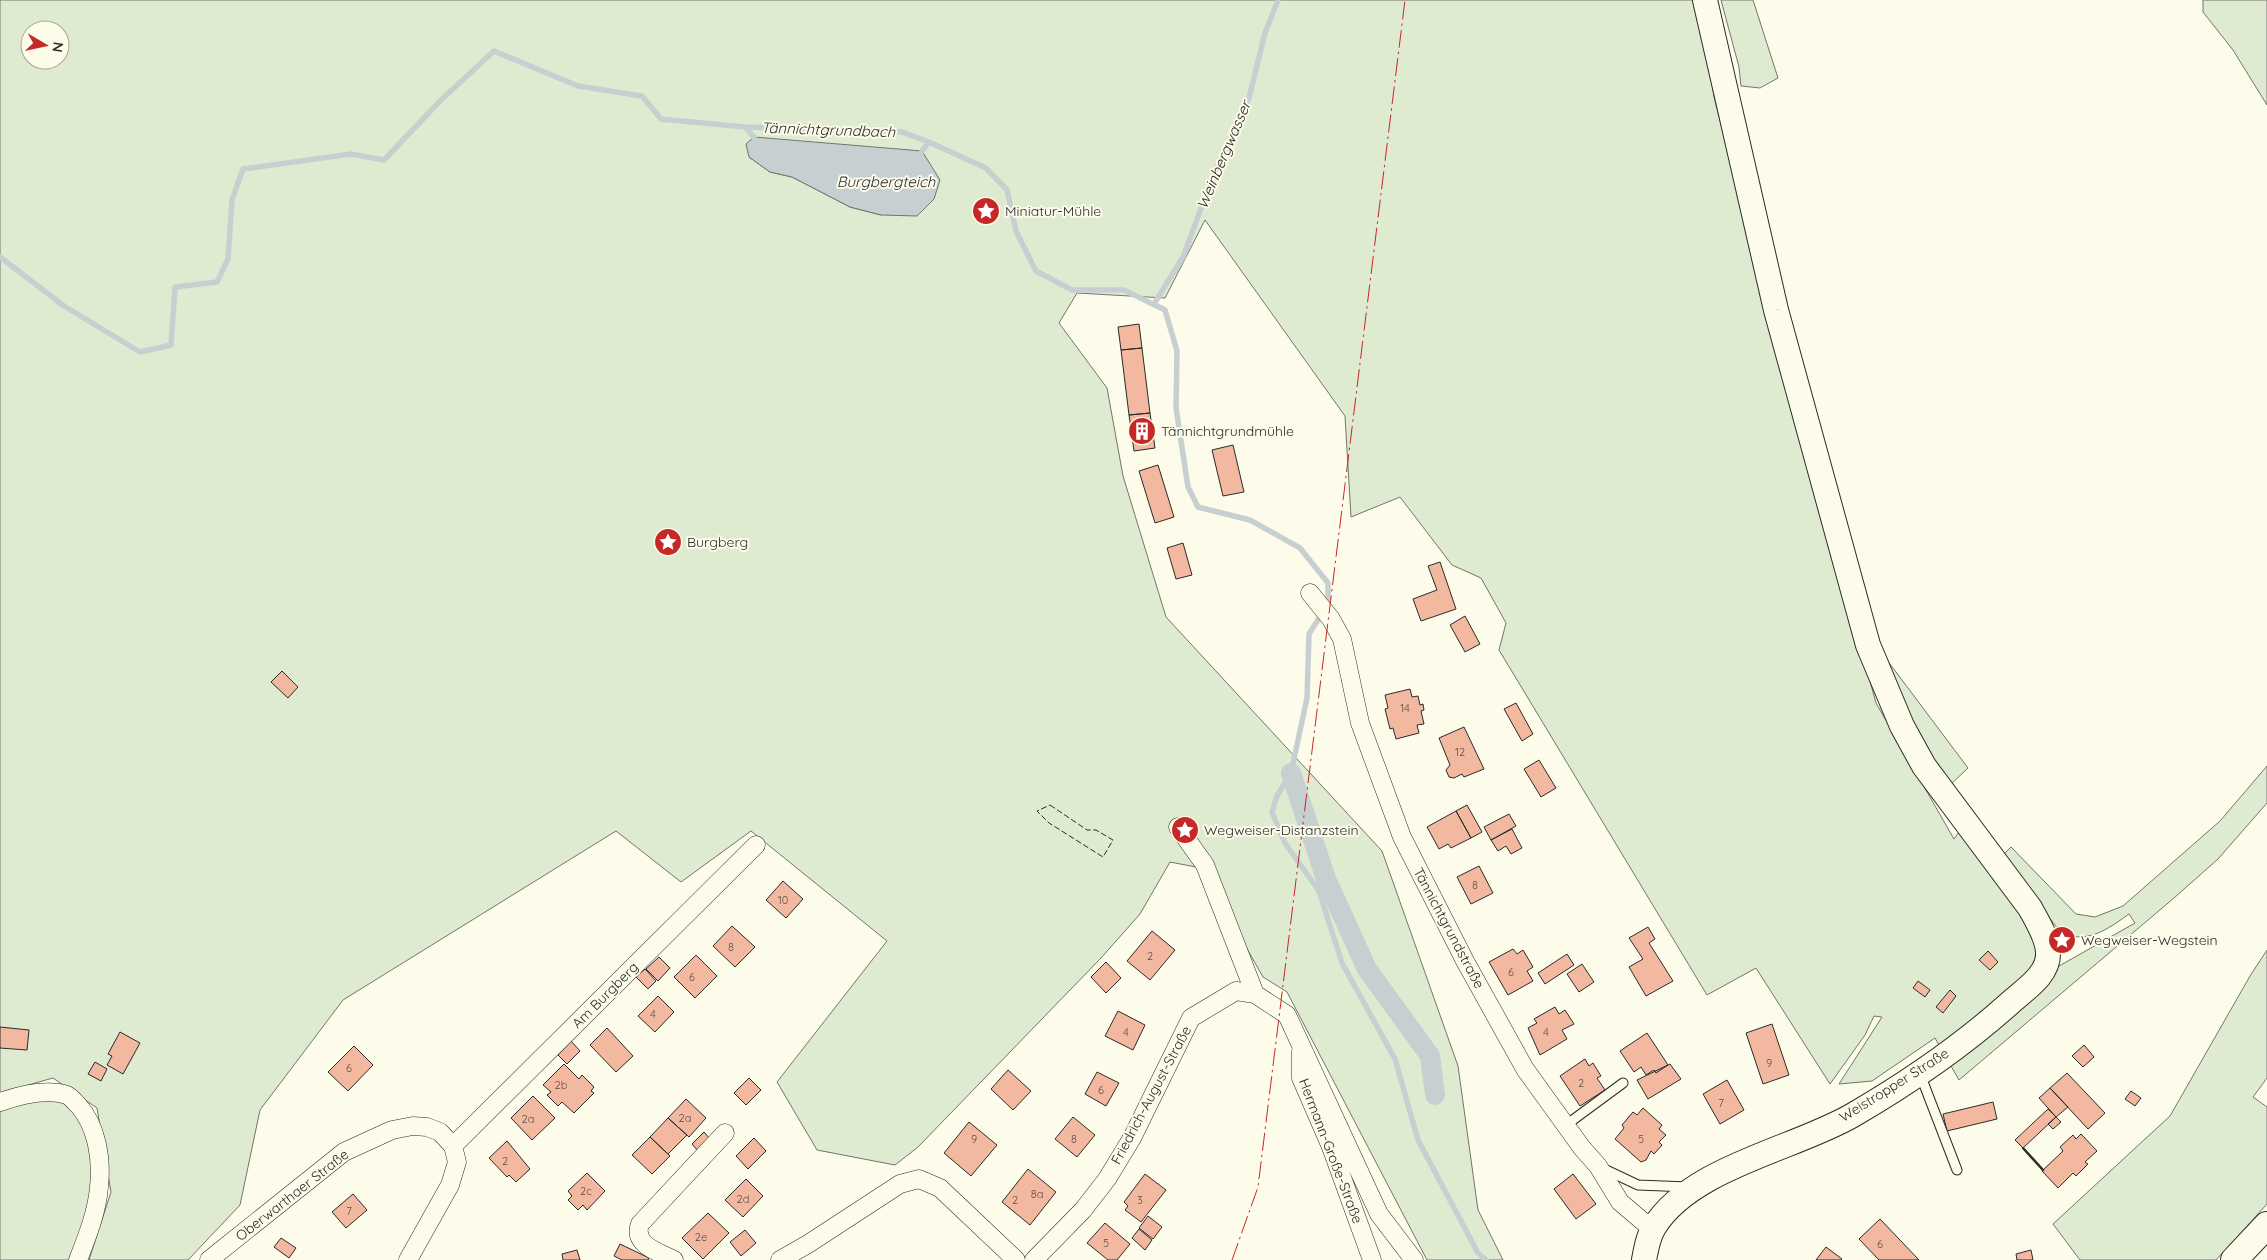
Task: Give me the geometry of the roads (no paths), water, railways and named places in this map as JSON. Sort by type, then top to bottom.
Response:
[{"type":"main road","points":[[2234,1260],[2267,1225]]},
{"type":"street","name":"Weistropper Straße","points":[[1644,1260],[1653,1230],[1662,1216],[1696,1187],[1851,1116],[1920,1073],[1986,1024],[2042,973],[2048,954],[2040,926],[2030,908],[1924,766],[1902,726],[1868,645],[1776,310],[1704,0]]},
{"type":"street","name":"Tännichtgrundstraße","points":[[1310,593],[1331,620],[1342,639],[1360,723],[1402,837],[1464,960],[1525,1069],[1566,1126],[1598,1166],[1620,1202],[1653,1230]]},
{"type":"street","points":[[1178,827],[1205,865],[1255,994],[1287,1016],[1379,1214],[1414,1260]]},
{"type":"street","name":"Am Burgberg","points":[[453,1146],[756,845]]},
{"type":"street","name":"Friedrich-August-Straße","points":[[1034,1260],[1083,1210],[1107,1179],[1132,1138],[1192,1018],[1236,991],[1255,994]]},
{"type":"street","name":"Hermann-Große-Straße","points":[[1300,1041],[1302,1078],[1331,1147],[1372,1260]]},
{"type":"street","points":[[0,1102],[15,1097],[51,1091],[69,1096],[89,1117],[98,1150],[100,1188],[90,1228],[78,1260]]},
{"type":"street","name":"Oberwarthaer Straße","points":[[209,1260],[344,1152],[352,1148],[392,1130],[413,1126],[426,1127],[440,1132],[453,1146]]},
{"type":"street","points":[[674,1260],[645,1245],[639,1239],[638,1231],[640,1224],[725,1134]]},
{"type":"street","points":[[408,1260],[455,1173],[456,1162],[453,1146]]},
{"type":"street","points":[[780,1260],[900,1184],[918,1179],[940,1188],[1016,1260]]},
{"type":"lane","points":[[1920,1073],[1957,1170]]},
{"type":"lane","points":[[1566,1126],[1623,1083]]},
{"type":"lane","points":[[1598,1166],[1638,1185],[1696,1187]]},
{"type":"water","name":"Burgbergteich","points":[[754,137],[922,151],[940,180],[934,199],[917,216],[881,215],[850,207],[792,177],[770,172],[749,157],[746,144]]},
{"type":"waterway","name":"Weinbergwasser","points":[[1154,304],[1183,257],[1213,176],[1249,98],[1265,33],[1278,0]]},
{"type":"waterway","name":"Tännichtgrundbach","points":[[0,257],[64,306],[140,352],[171,345],[175,287],[217,282],[228,259],[232,200],[243,169],[351,154],[384,160],[441,100],[494,51],[578,86],[642,96],[661,119],[745,127],[902,132],[986,168],[1007,190],[1016,231],[1036,271],[1072,290],[1124,290],[1165,310],[1177,351],[1176,408],[1188,487],[1198,507],[1250,520],[1300,548],[1328,583],[1328,604],[1309,634],[1307,698],[1291,773],[1277,796],[1272,812],[1285,843],[1319,891],[1342,963],[1395,1059],[1418,1140],[1478,1253],[1486,1260]]},
{"type":"waterway","points":[[745,127],[754,137]]},
{"type":"waterway","points":[[922,151],[929,142]]},
{"type":"waterway","points":[[1291,773],[1326,879],[1367,969],[1430,1056],[1435,1095]]},
{"type":"place","name":"Miniatur-Mühle","points":[[986,211]]},
{"type":"place","name":"Tännichtgrundmühle","points":[[1142,431]]},
{"type":"place","name":"Burgberg","points":[[668,542]]},
{"type":"place","name":"Wegweiser-Distanzstein","points":[[1185,830]]},
{"type":"place","name":"Wegweiser-Wegstein","points":[[2062,940]]}]
